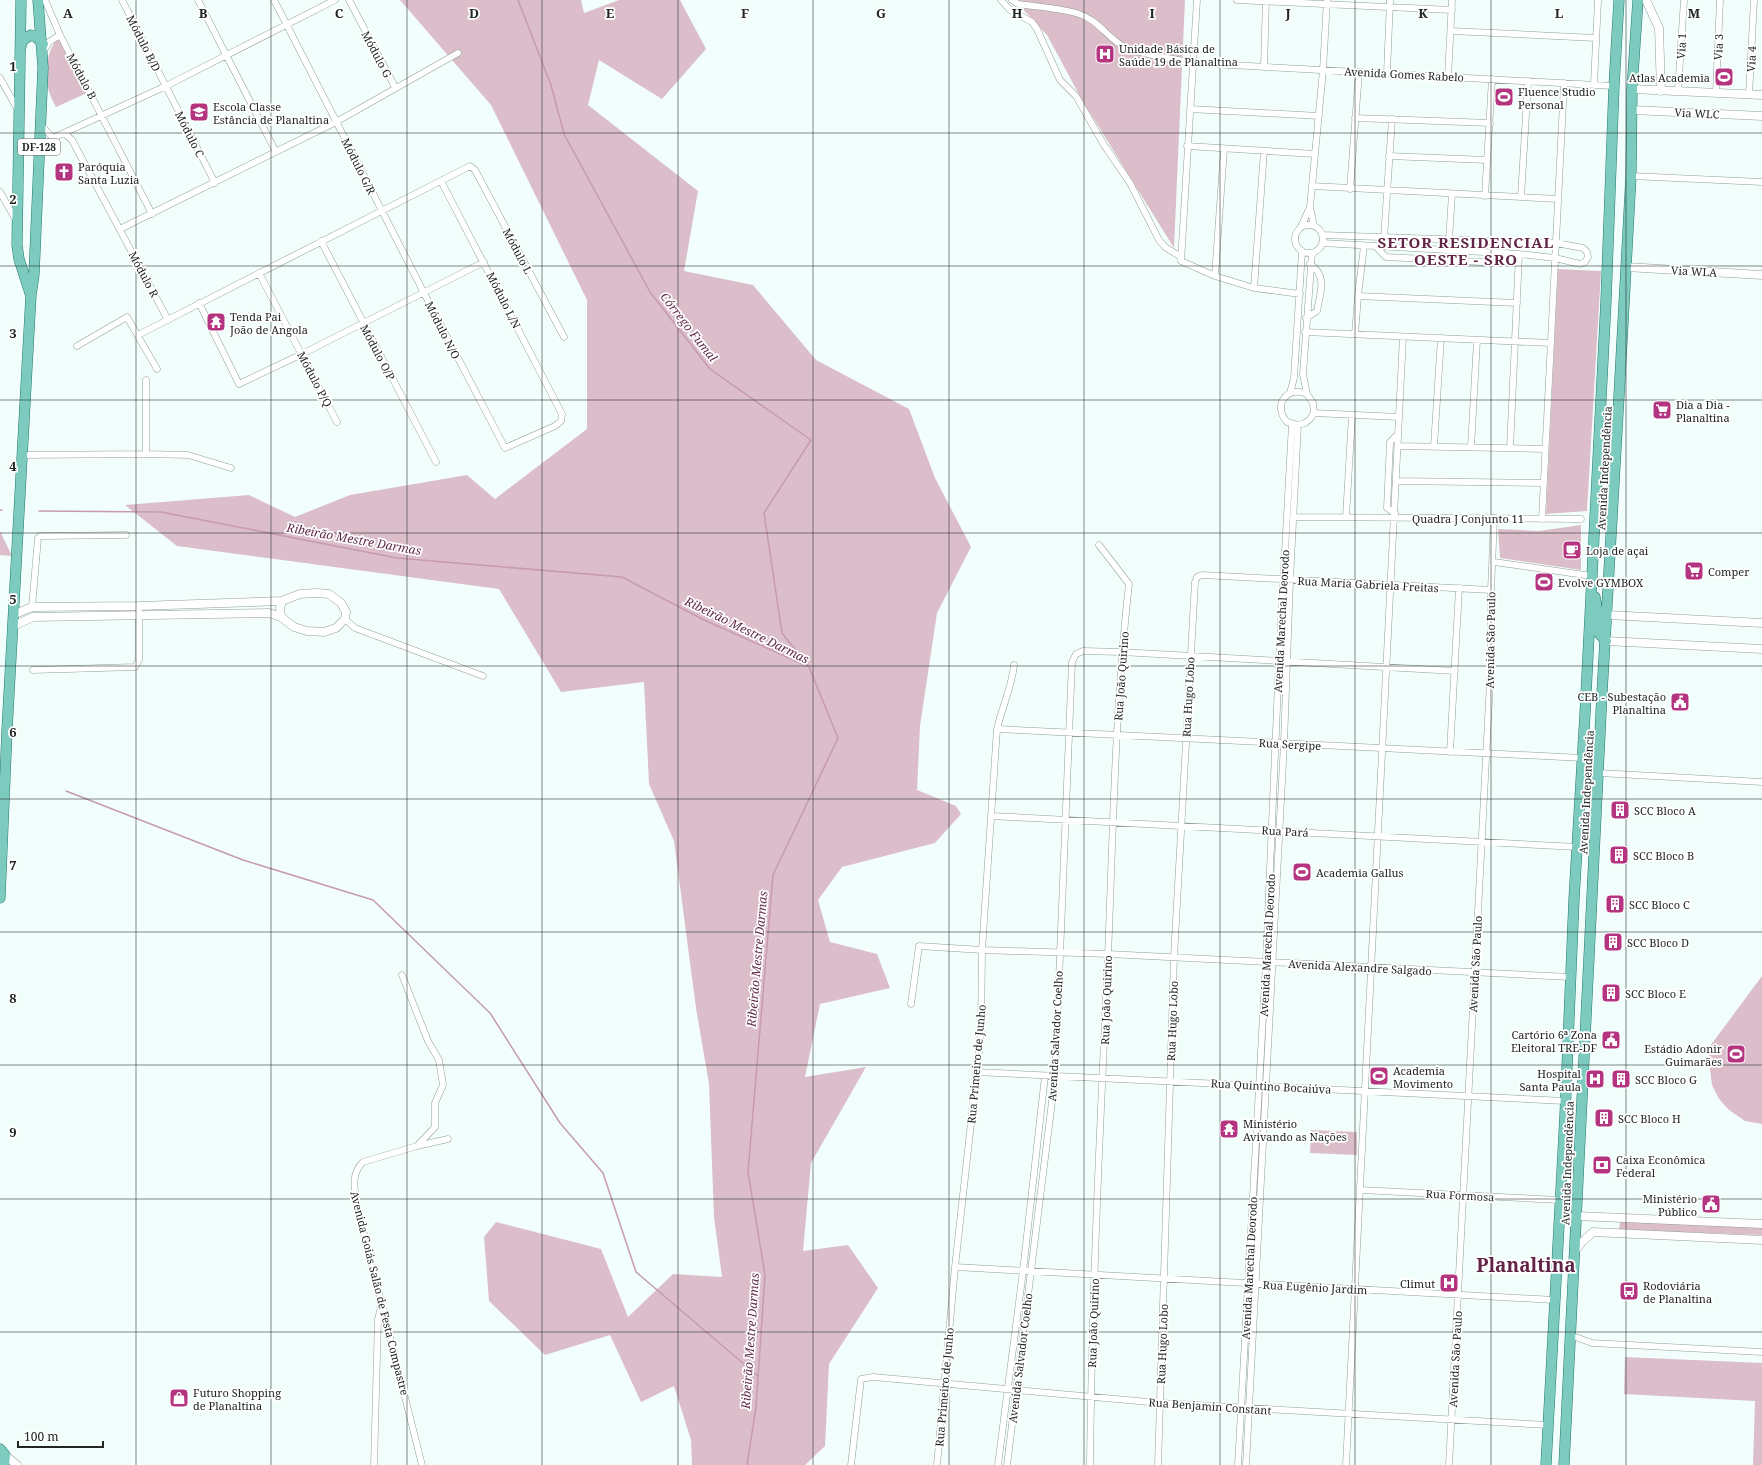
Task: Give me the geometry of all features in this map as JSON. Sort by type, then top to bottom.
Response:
[{"type":"main road","name":"DF-128","points":[[21,0],[17,250],[31,294]]},
{"type":"main road","name":"DF-128","points":[[0,898],[4,730],[14,614],[31,294],[34,276],[43,48],[38,0]]},
{"type":"main road","name":"Avenida Independência","points":[[1546,1465],[1565,1115],[1573,916],[1583,758],[1607,290],[1614,86],[1619,0]]},
{"type":"main road","name":"Avenida Independência","points":[[1564,1465],[1577,1216],[1580,1149],[1579,1134],[1631,176],[1632,89],[1638,0]]},
{"type":"main road","points":[[21,46],[23,40],[31,35],[36,37],[43,48]]},
{"type":"main road","points":[[1617,37],[1620,40],[1628,42],[1635,38]]},
{"type":"main road","points":[[1616,56],[1619,51],[1625,49],[1631,52],[1634,57]]},
{"type":"main road","points":[[17,221],[24,229],[31,228],[36,223]]},
{"type":"main road","points":[[1607,290],[1611,297],[1614,298],[1620,295],[1625,288]]},
{"type":"main road","points":[[1606,310],[1608,305],[1612,304],[1619,305],[1623,310]]},
{"type":"main road","points":[[1595,527],[1604,523],[1612,526]]},
{"type":"main road","points":[[1592,578],[1597,602],[1597,631],[1606,641]]},
{"type":"main road","points":[[1586,700],[1594,705],[1602,702]]},
{"type":"main road","points":[[1585,714],[1594,713],[1602,716]]},
{"type":"main road","points":[[1574,898],[1580,903],[1592,900]]},
{"type":"main road","points":[[1573,916],[1582,911],[1591,916]]},
{"type":"main road","points":[[1565,1115],[1569,1119],[1580,1122]]},
{"type":"main road","points":[[1564,1132],[1572,1130],[1579,1134]]},
{"type":"main road","points":[[1552,1357],[1561,1361],[1570,1361]]},
{"type":"main road","points":[[1551,1370],[1566,1368],[1569,1374]]},
{"type":"street","points":[[17,0],[21,14]]},
{"type":"street","name":"Módulo B","points":[[45,0],[60,35],[103,116],[152,214]]},
{"type":"street","name":"Módulo B/D","points":[[122,0],[166,86]]},
{"type":"street","points":[[198,0],[276,152]]},
{"type":"street","points":[[274,0],[336,122]]},
{"type":"street","points":[[39,156],[53,138],[166,86],[335,0]]},
{"type":"street","name":"Módulo G","points":[[348,0],[395,87],[458,53]]},
{"type":"street","points":[[1001,0],[1010,10],[1032,22],[1037,29],[1060,80],[1076,96],[1104,145],[1130,183],[1159,240],[1165,247],[1181,259],[1215,276],[1254,288],[1300,294]]},
{"type":"street","name":"Avenida Gomes Rabelo","points":[[1012,0],[1018,4],[1081,14],[1091,20],[1106,35],[1122,45],[1193,63],[1614,86]]},
{"type":"street","points":[[1181,259],[1196,0]]},
{"type":"street","points":[[1237,0],[1327,2],[1452,10]]},
{"type":"street","points":[[1387,73],[1390,0]]},
{"type":"street","points":[[1448,77],[1452,0]]},
{"type":"street","points":[[1594,84],[1598,0]]},
{"type":"street","points":[[1646,0],[1659,28],[1661,90]]},
{"type":"street","name":"Via 1","points":[[1678,91],[1684,0]]},
{"type":"street","name":"Via 3","points":[[1716,93],[1720,0]]},
{"type":"street","name":"Via 4","points":[[1749,95],[1754,0]]},
{"type":"street","points":[[1264,67],[1266,1]]},
{"type":"street","points":[[1310,207],[1295,240],[1298,248],[1302,251],[1312,253],[1322,244],[1322,235],[1314,226],[1310,207],[1323,70],[1327,2]]},
{"type":"street","points":[[1451,30],[1596,38]]},
{"type":"street","points":[[43,48],[60,35]]},
{"type":"street","points":[[1350,189],[1359,72]]},
{"type":"street","points":[[0,78],[19,112]]},
{"type":"street","points":[[1485,196],[1492,79]]},
{"type":"street","points":[[1521,197],[1528,81]]},
{"type":"street","points":[[1542,519],[1564,83]]},
{"type":"street","name":"Módulo C","points":[[166,86],[215,182]]},
{"type":"street","points":[[120,229],[336,122],[395,87]]},
{"type":"street","name":"Via WLC","points":[[1632,89],[1762,95]]},
{"type":"street","points":[[1190,109],[1319,116]]},
{"type":"street","name":"Via WLC","points":[[1632,110],[1762,116]]},
{"type":"street","points":[[1356,118],[1490,123]]},
{"type":"street","points":[[1384,238],[1392,120]]},
{"type":"street","name":"Módulo G/R","points":[[336,122],[382,210]]},
{"type":"street","points":[[40,124],[53,138]]},
{"type":"street","name":"Módulo R","points":[[64,133],[72,140],[168,320]]},
{"type":"street","points":[[1188,146],[1315,154]]},
{"type":"street","points":[[1215,276],[1224,149]]},
{"type":"street","points":[[1254,288],[1264,151]]},
{"type":"street","points":[[1389,156],[1487,160]]},
{"type":"street","name":"Módulo L","points":[[442,181],[470,166],[475,170],[564,337]]},
{"type":"street","points":[[1631,176],[1762,182]]},
{"type":"street","points":[[138,335],[382,210],[442,181]]},
{"type":"street","name":"Módulo L/N","points":[[442,181],[562,414],[561,421],[555,426],[505,448]]},
{"type":"street","points":[[1312,186],[1558,199]]},
{"type":"street","points":[[0,192],[17,221]]},
{"type":"street","points":[[1449,240],[1452,194]]},
{"type":"street","name":"Módulo N/O","points":[[382,210],[505,448]]},
{"type":"street","points":[[1301,227],[1308,225],[1314,226]]},
{"type":"street","points":[[1322,235],[1556,243],[1583,248],[1587,252],[1588,257],[1586,262],[1580,264],[1555,258],[1519,254],[1322,244]]},
{"type":"street","name":"Módulo O/P","points":[[321,241],[436,462]]},
{"type":"street","points":[[1355,334],[1364,246]]},
{"type":"street","points":[[1375,246],[1386,257],[1502,263],[1507,254]]},
{"type":"street","points":[[1302,251],[1294,378],[1290,393],[1282,401],[1281,412],[1287,422],[1295,425],[1305,423],[1314,413],[1313,403],[1307,394],[1303,374],[1312,253]]},
{"type":"street","points":[[1510,448],[1519,254]]},
{"type":"street","points":[[199,303],[239,384],[363,324],[484,262]]},
{"type":"street","points":[[1306,318],[1317,311],[1322,280],[1320,272],[1310,264]]},
{"type":"street","name":"Via WLA","points":[[1626,267],[1762,275]]},
{"type":"street","name":"Módulo P/Q","points":[[259,273],[337,422]]},
{"type":"street","points":[[1358,296],[1517,303]]},
{"type":"street","points":[[77,346],[127,317],[157,369]]},
{"type":"street","points":[[1305,332],[1551,343]]},
{"type":"street","points":[[1346,1465],[1403,336]]},
{"type":"street","points":[[1434,446],[1440,338]]},
{"type":"street","points":[[1471,447],[1476,340]]},
{"type":"street","points":[[146,380],[146,454]]},
{"type":"street","points":[[1290,393],[1302,392],[1307,394]]},
{"type":"street","points":[[1314,413],[1399,417]]},
{"type":"street","points":[[1346,517],[1352,415]]},
{"type":"street","name":"Avenida Marechal Deorodo","points":[[1246,1465],[1256,1284],[1279,662],[1293,517],[1295,425]]},
{"type":"street","name":"Avenida Marechal Deorodo","points":[[1269,962],[1284,743],[1287,662],[1286,580],[1295,425]]},
{"type":"street","points":[[1394,515],[1387,508],[1387,498],[1390,442],[1398,434]]},
{"type":"street","points":[[1398,446],[1546,449]]},
{"type":"street","points":[[22,455],[188,455],[231,468]]},
{"type":"street","points":[[1396,481],[1544,483]]},
{"type":"street","points":[[1387,498],[1395,498]]},
{"type":"street","name":"Quadra J Conjunto 11","points":[[1293,517],[1394,515],[1581,519]]},
{"type":"street","name":"Avenida São Paulo","points":[[1449,1465],[1491,662],[1491,590],[1494,562],[1494,518]]},
{"type":"street","points":[[32,607],[38,538],[40,536],[126,535]]},
{"type":"street","name":"Rua João Quirino","points":[[1090,1465],[1094,1276],[1113,822],[1121,652],[1128,584],[1099,545]]},
{"type":"street","points":[[1494,562],[1592,578]]},
{"type":"street","name":"Rua Maria Gabriela Freitas","points":[[1197,577],[1202,575],[1491,590]]},
{"type":"street","name":"Rua Hugo Lobo","points":[[1158,1465],[1174,957],[1190,657],[1195,582],[1197,577]]},
{"type":"street","points":[[1450,752],[1459,588]]},
{"type":"street","points":[[13,626],[33,617],[61,616],[139,610],[203,604],[282,601],[300,594],[317,593],[329,594],[341,603],[346,612],[345,619],[336,628],[324,632],[307,632],[294,627],[281,617],[269,613],[203,614],[139,610],[32,607],[14,614]]},
{"type":"street","points":[[281,617],[280,608],[282,601]]},
{"type":"street","points":[[203,604],[203,614]]},
{"type":"street","points":[[61,607],[61,616]]},
{"type":"street","points":[[33,670],[135,667],[139,660],[139,610]]},
{"type":"street","points":[[1608,615],[1762,622]]},
{"type":"street","points":[[345,619],[355,628],[483,676]]},
{"type":"street","points":[[1606,641],[1762,648]]},
{"type":"street","name":"Avenida Salvador Coelho","points":[[1007,1465],[1055,1077],[1072,662],[1076,654],[1083,651],[1121,652]]},
{"type":"street","points":[[1121,652],[1455,671]]},
{"type":"street","name":"Rua Primeiro de Junho","points":[[937,1465],[955,1267],[981,1033],[982,950],[997,729],[1002,706],[1013,680],[1014,665]]},
{"type":"street","name":"Rua Sergipe","points":[[997,729],[1583,758]]},
{"type":"street","points":[[1599,773],[1762,782]]},
{"type":"street","name":"Rua Pará","points":[[992,816],[1578,847]]},
{"type":"street","name":"Avenida Alexandre Salgado","points":[[911,1004],[919,946],[1570,977]]},
{"type":"street","points":[[402,975],[428,1041],[439,1060],[443,1080],[443,1084],[435,1103],[435,1127],[417,1146]]},
{"type":"street","name":"Rua Quintino Bocaiúva","points":[[976,1072],[1565,1101]]},
{"type":"street","name":"Avenida Salvador Coelho","points":[[998,1465],[1023,1271],[1045,1076]]},
{"type":"street","name":"Avenida Marechal Deorodo","points":[[1238,1465],[1248,1284],[1263,1085]]},
{"type":"street","name":"Avenida Goiás Salão de Festa Compastre","points":[[422,1465],[357,1206],[353,1181],[363,1162],[417,1146],[448,1139]]},
{"type":"street","name":"Rua Formosa","points":[[1360,1190],[1560,1200]]},
{"type":"street","points":[[1559,1222],[1577,1216],[1762,1224]]},
{"type":"street","points":[[1617,1233],[1616,1223],[1618,1218]]},
{"type":"street","points":[[1575,1251],[1593,1232],[1762,1240]]},
{"type":"street","name":"Rua Eugênio Jardim","points":[[955,1267],[1094,1276],[1555,1300]]},
{"type":"street","points":[[374,1465],[378,1319],[382,1307]]},
{"type":"street","points":[[1570,1335],[1592,1343],[1762,1352]]},
{"type":"street","name":"Rua Benjamin Constant","points":[[851,1465],[861,1379],[873,1377],[1160,1403],[1548,1425]]},
{"type":"street","points":[[3,1457],[17,1465]]},
{"type":"shaded area","points":[[400,0],[581,0],[584,13],[619,0],[680,0],[706,49],[662,99],[599,60],[588,105],[698,191],[684,271],[753,285],[816,360],[909,409],[935,478],[971,547],[937,613],[920,726],[917,790],[956,806],[961,814],[935,843],[842,867],[818,900],[830,942],[877,954],[890,988],[820,1004],[805,1077],[866,1067],[811,1163],[803,1251],[848,1245],[878,1288],[829,1364],[825,1446],[805,1465],[692,1465],[691,1440],[674,1386],[641,1402],[610,1335],[545,1355],[489,1301],[484,1237],[496,1222],[601,1249],[628,1317],[673,1274],[722,1277],[714,1217],[709,1084],[696,1008],[674,841],[649,784],[644,682],[561,692],[499,589],[177,546],[125,505],[249,495],[295,517],[350,495],[467,475],[495,499],[587,429],[587,300],[491,105]]},
{"type":"shaded area","points":[[1014,0],[1185,0],[1174,248],[1082,100],[1047,35]]},
{"type":"shaded area","points":[[60,40],[87,93],[56,107],[49,90],[47,69],[50,51],[56,41]]},
{"type":"shaded area","points":[[1558,269],[1601,271],[1587,511],[1546,514]]},
{"type":"shaded area","points":[[1581,525],[1581,570],[1500,558],[1498,529],[1539,531]]},
{"type":"shaded area","points":[[0,531],[12,556],[0,555]]},
{"type":"shaded area","name":"Estádio Adonir Guimarães","points":[[1762,976],[1762,1124],[1745,1121],[1729,1110],[1719,1099],[1712,1085],[1709,1062],[1710,1046]]},
{"type":"shaded area","points":[[1311,1130],[1357,1132],[1357,1155],[1310,1153]]},
{"type":"shaded area","points":[[1620,1221],[1762,1227],[1762,1235],[1619,1230]]},
{"type":"shaded area","points":[[1625,1357],[1762,1363],[1762,1465],[1753,1465],[1755,1401],[1624,1394]]},
{"type":"waterway","name":"Ribeirão Mestre Darmas","points":[[518,0],[551,85],[564,134],[650,292],[710,369],[811,440],[764,513],[782,633],[809,667],[838,738],[773,875],[748,1172],[765,1275],[756,1407],[747,1465]]},
{"type":"waterway","name":"Ribeirão Mestre Darmas","points":[[39,511],[161,512],[397,558],[622,577],[704,620],[807,666]]},
{"type":"waterway","points":[[66,791],[243,860],[373,900],[490,1013],[560,1123],[603,1173],[636,1272],[758,1376]]},
{"type":"place","name":"Unidade Básica de Saúde 19 de Planaltina","points":[[1105,54]]},
{"type":"place","name":"Atlas Academia","points":[[1724,77]]},
{"type":"place","name":"Fluence Studio Personal","points":[[1504,97]]},
{"type":"place","name":"Escola Classe Estância de Planaltina","points":[[199,112]]},
{"type":"place","name":"Paróquia Santa Luzia","points":[[64,172]]},
{"type":"place","name":"Tenda Pai João de Angola","points":[[216,322]]},
{"type":"place","name":"Dia a Dia - Planaltina","points":[[1662,410]]},
{"type":"place","name":"Loja de açai","points":[[1572,550]]},
{"type":"place","name":"Comper","points":[[1694,571]]},
{"type":"place","name":"Evolve GYMBOX","points":[[1544,582]]},
{"type":"place","name":"CEB - Subestação Planaltina","points":[[1680,702]]},
{"type":"place","name":"SCC Bloco A","points":[[1620,810]]},
{"type":"place","name":"SCC Bloco B","points":[[1619,855]]},
{"type":"place","name":"Academia Gallus","points":[[1302,872]]},
{"type":"place","name":"SCC Bloco C","points":[[1615,904]]},
{"type":"place","name":"SCC Bloco D","points":[[1613,942]]},
{"type":"place","name":"SCC Bloco E","points":[[1611,993]]},
{"type":"place","name":"Cartório 6ª Zona Eleitoral TRE-DF","points":[[1611,1040]]},
{"type":"place","name":"Estádio Adonir Guimarães","points":[[1736,1054]]},
{"type":"place","name":"Academia Movimento","points":[[1379,1076]]},
{"type":"place","name":"Hospital Santa Paula","points":[[1595,1079]]},
{"type":"place","name":"SCC Bloco G","points":[[1621,1079]]},
{"type":"place","name":"SCC Bloco H","points":[[1604,1118]]},
{"type":"place","name":"Ministério Avivando as Nações","points":[[1229,1129]]},
{"type":"place","name":"Caixa Econômica Federal","points":[[1602,1165]]},
{"type":"place","name":"Ministério Público","points":[[1711,1204]]},
{"type":"place","name":"Climut","points":[[1449,1283]]},
{"type":"place","name":"Rodoviária de Planaltina","points":[[1629,1291]]},
{"type":"place","name":"Futuro Shopping de Planaltina","points":[[179,1398]]},
{"type":"district","name":"SETOR RESIDENCIAL OESTE - SRO","points":[[1466,250]]},
{"type":"district","name":"Planaltina","points":[[1526,1265]]},
{"type":"water label","name":"Córrego Fumal","points":[[689,327]]}]
